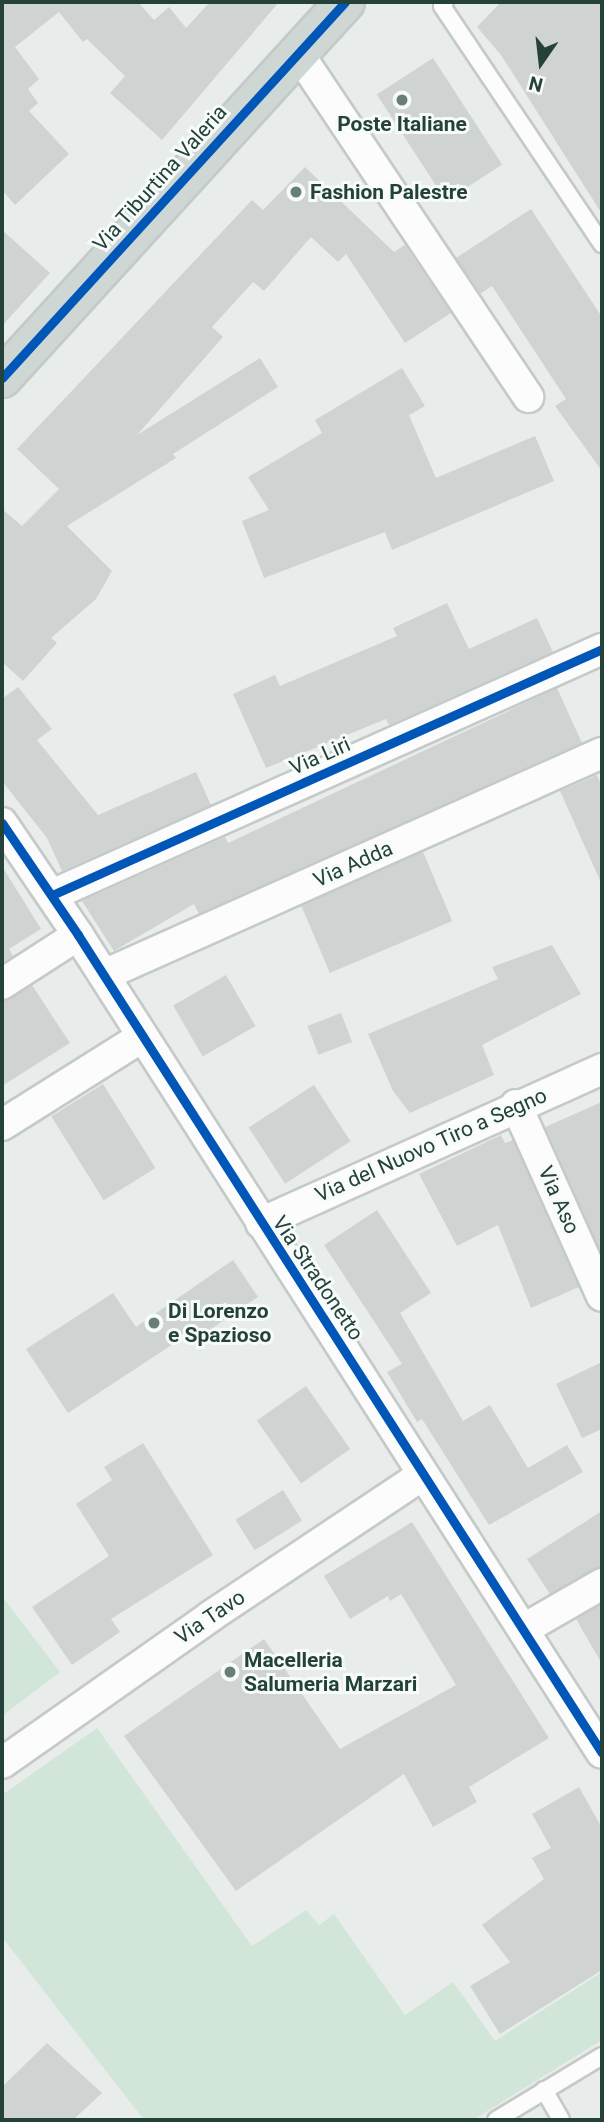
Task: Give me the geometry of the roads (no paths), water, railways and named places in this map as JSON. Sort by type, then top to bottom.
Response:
[{"type":"main road","name":"Via Tiburtina Valeria","points":[[2,378],[345,2]]},
{"type":"street","points":[[298,53],[528,397]]},
{"type":"street","name":"Via Liri","points":[[52,895],[602,649]]},
{"type":"street","name":"Via Adda","points":[[104,975],[602,753]]},
{"type":"street","name":"Via Stradonetto","points":[[2,823],[78,934],[261,1223],[344,1348],[421,1476],[597,1734]]},
{"type":"street","points":[[2,984],[78,934]]},
{"type":"street","points":[[2,1125],[142,1037]]},
{"type":"street","name":"Via del Nuovo Tiro a Segno","points":[[261,1223],[516,1105],[602,1069]]},
{"type":"street","name":"Via Aso","points":[[516,1105],[602,1296]]},
{"type":"street","name":"Via Tavo","points":[[2,1763],[211,1616],[421,1476]]},
{"type":"street","points":[[524,1629],[602,1584]]},
{"type":"lane","points":[[442,3],[602,244]]},
{"type":"lane","points":[[496,2120],[602,2056]]},
{"type":"lane","points":[[544,2090],[561,2120]]},
{"type":"place","name":"Poste Italiane","points":[[402,100]]},
{"type":"place","name":"Fashion Palestre","points":[[296,192]]},
{"type":"place","name":"Di Lorenzo e Spazioso","points":[[154,1323]]},
{"type":"place","name":"Macelleria Salumeria Marzari","points":[[230,1672]]}]
